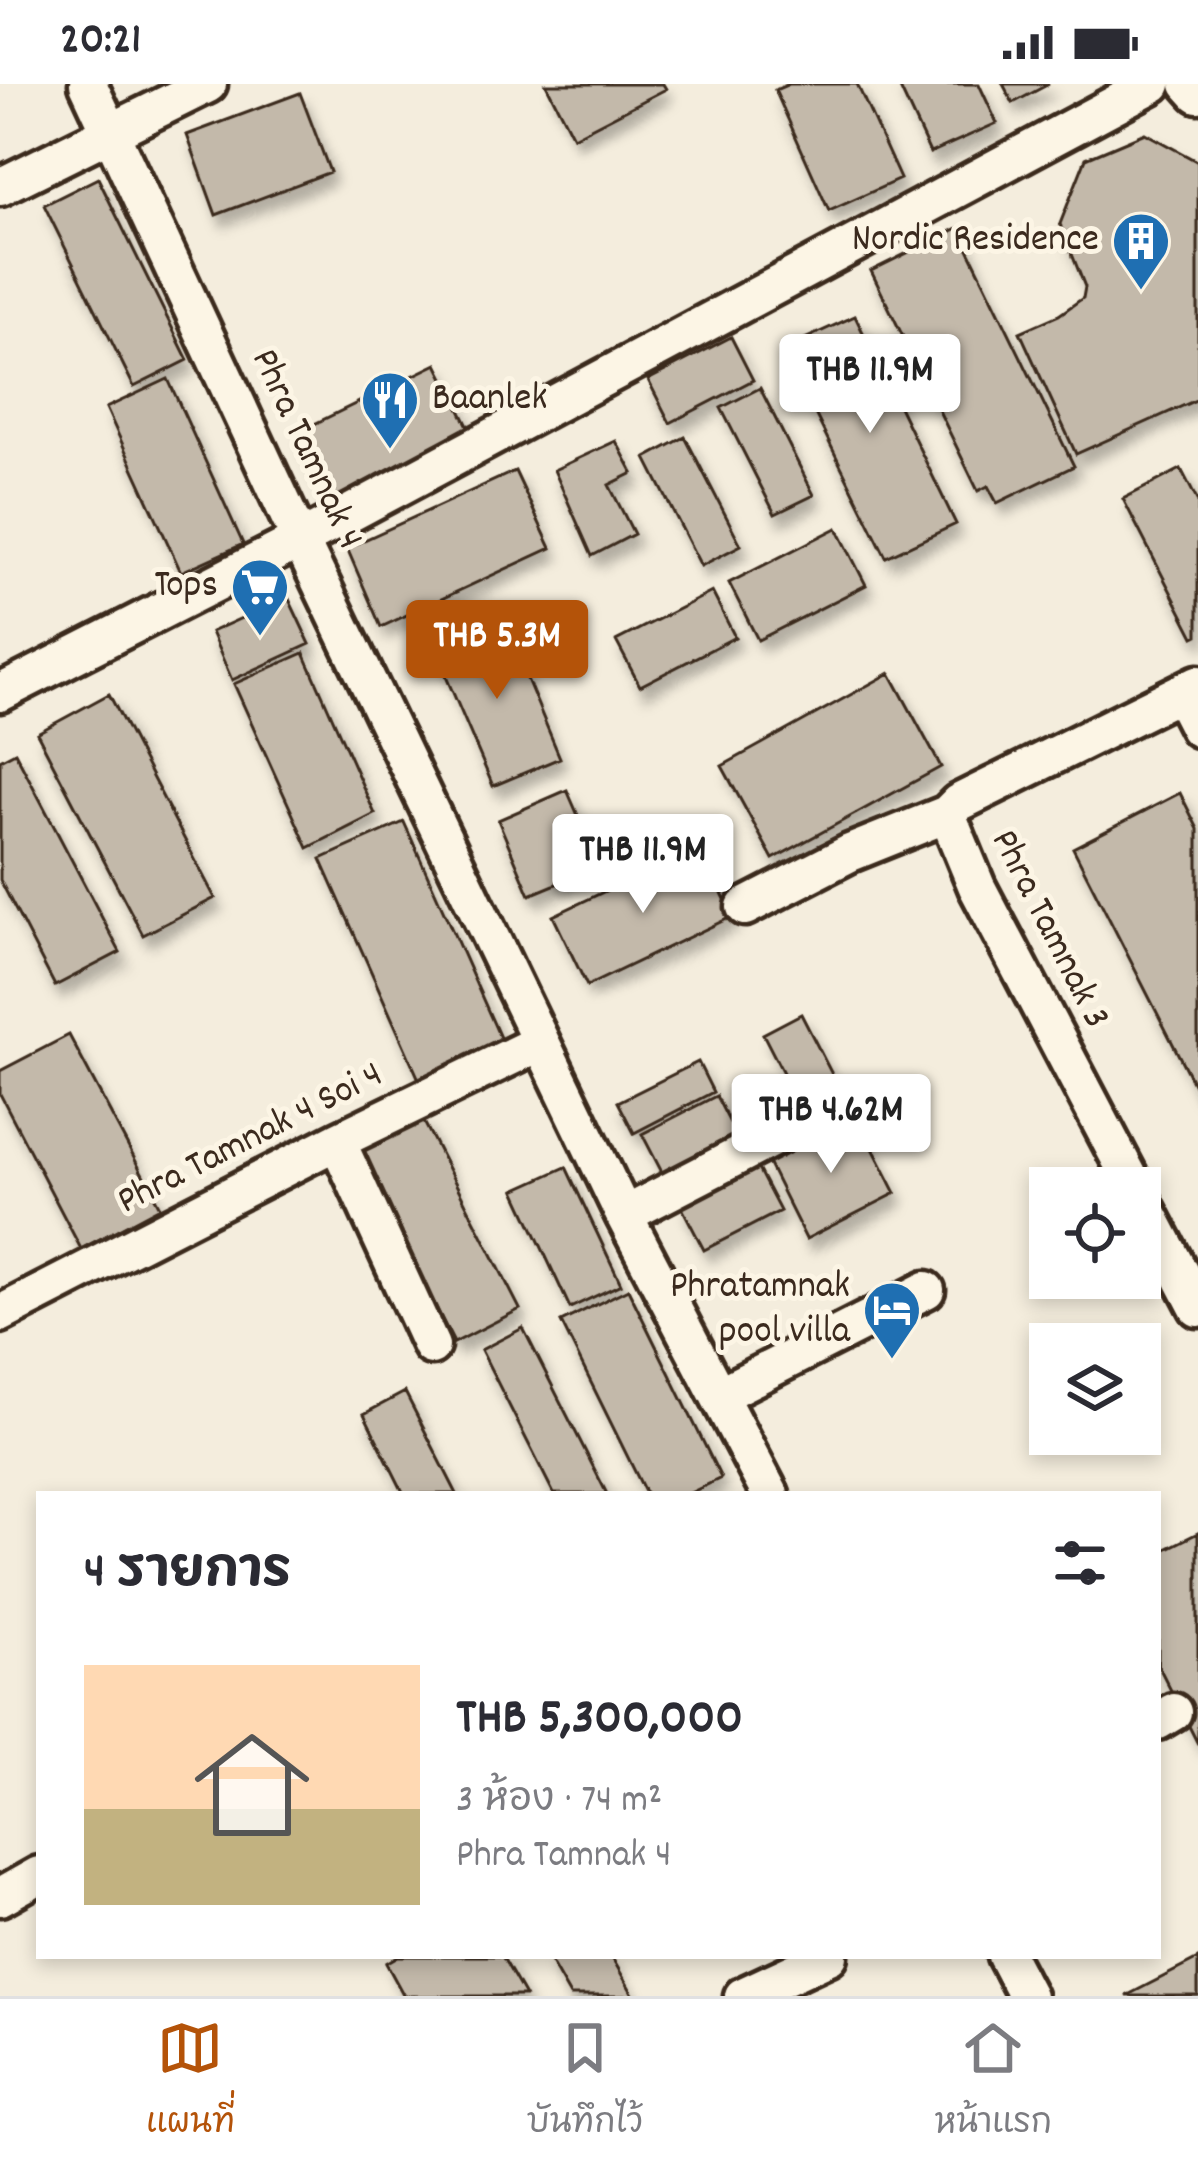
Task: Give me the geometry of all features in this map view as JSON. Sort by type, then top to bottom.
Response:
[{"type":"street","name":"Phra Tamnak 4","points":[[88,84],[300,539],[625,1215],[766,1485]]},
{"type":"street","points":[[0,187],[208,84]]},
{"type":"street","points":[[0,693],[300,539],[1153,84]]},
{"type":"street","points":[[1189,84],[1198,94]]},
{"type":"street","points":[[1189,689],[1198,728]]},
{"type":"street","name":"Phra Tamnak 3","points":[[1124,1167],[977,887],[947,814],[958,802],[1189,689]]},
{"type":"street","points":[[745,907],[850,853],[947,814]]},
{"type":"street","name":"Phra Tamnak 4 Soi 4","points":[[0,1314],[542,1042]]},
{"type":"street","points":[[625,1215],[846,1100]]},
{"type":"street","points":[[337,1142],[431,1346]]},
{"type":"street","points":[[1161,1238],[1198,1308]]},
{"type":"street","points":[[719,1395],[926,1290]]},
{"type":"street","points":[[0,1897],[36,1877]]},
{"type":"street","points":[[743,1996],[823,1959]]},
{"type":"street","points":[[1008,1959],[1027,1996]]},
{"type":"building","points":[[546,84],[663,84],[666,89],[573,137]]},
{"type":"building","points":[[789,84],[857,84],[900,179],[829,211],[775,90]]},
{"type":"building","points":[[898,84],[979,84],[997,123],[930,153]]},
{"type":"building","points":[[1003,84],[1049,84],[1013,103]]},
{"type":"building","points":[[300,93],[330,172],[216,215],[187,135]]},
{"type":"building","name":"Nordic Residence","points":[[1145,133],[1198,162],[1198,399],[1076,454],[1020,332],[1083,298],[1085,287],[1060,224],[1086,158]]},
{"type":"building","points":[[98,178],[188,360],[134,387],[44,205]]},
{"type":"building","points":[[958,228],[1074,466],[997,503],[988,486],[978,491],[871,271]]},
{"type":"building","points":[[855,316],[956,524],[886,557],[783,349]]},
{"type":"building","points":[[731,337],[753,380],[670,423],[648,380]]},
{"type":"building","points":[[437,364],[475,440],[334,517],[296,433]]},
{"type":"building","points":[[168,379],[243,544],[181,572],[106,408]]},
{"type":"building","points":[[760,388],[814,495],[775,514],[721,408]]},
{"type":"building","points":[[685,437],[741,545],[701,566],[646,458]]},
{"type":"building","points":[[616,441],[633,473],[609,485],[634,534],[592,556],[554,470]]},
{"type":"building","points":[[1181,469],[1198,502],[1198,635],[1194,637],[1123,499]]},
{"type":"building","points":[[515,471],[551,548],[381,627],[347,548]]},
{"type":"building","points":[[837,528],[866,585],[758,640],[729,583]]},
{"type":"building","points":[[712,592],[735,637],[640,686],[616,641]]},
{"type":"building","name":"Tops","points":[[288,597],[310,644],[232,680],[211,632]]},
{"type":"building","points":[[501,617],[560,758],[493,786],[433,646]]},
{"type":"building","points":[[304,653],[375,814],[308,848],[234,684]]},
{"type":"building","points":[[890,673],[941,767],[773,859],[722,766]]},
{"type":"building","points":[[109,694],[215,898],[143,935],[37,733]]},
{"type":"building","points":[[15,752],[120,952],[55,986],[0,880],[0,760]]},
{"type":"building","points":[[567,790],[600,866],[530,895],[498,820]]},
{"type":"building","points":[[1180,793],[1198,829],[1198,1093],[1073,848]]},
{"type":"building","points":[[404,822],[505,1049],[422,1086],[321,859]]},
{"type":"building","points":[[700,846],[733,916],[587,986],[553,916]]},
{"type":"building","points":[[801,1014],[838,1086],[800,1106],[763,1034]]},
{"type":"building","points":[[69,1035],[160,1207],[81,1249],[0,1094],[0,1071]]},
{"type":"building","points":[[698,1062],[713,1092],[634,1133],[618,1102]]},
{"type":"building","points":[[775,1076],[792,1109],[748,1132],[732,1099]]},
{"type":"building","points":[[716,1096],[741,1144],[667,1182],[642,1134]]},
{"type":"building","points":[[855,1113],[896,1193],[806,1239],[766,1159]]},
{"type":"building","points":[[421,1116],[520,1309],[454,1343],[356,1149]]},
{"type":"building","points":[[756,1165],[780,1211],[704,1250],[680,1204]]},
{"type":"building","points":[[566,1167],[621,1284],[570,1308],[515,1190]]},
{"type":"building","points":[[628,1289],[721,1478],[694,1491],[645,1491],[561,1322]]},
{"type":"building","points":[[523,1328],[605,1491],[552,1491],[481,1350]]},
{"type":"building","points":[[405,1392],[455,1491],[402,1491],[364,1414]]},
{"type":"building","points":[[1198,1533],[1198,1744],[1161,1671],[1161,1552]]},
{"type":"building","points":[[393,1959],[504,1959],[525,1996],[404,1996],[386,1963]]},
{"type":"building","points":[[549,1959],[613,1959],[634,1996],[570,1996]]},
{"type":"building","points":[[1198,1959],[1198,1996],[1126,1996]]},
{"type":"place","name":"Nordic Residence","points":[[1141,292]]},
{"type":"place","name":"Baanlek","points":[[390,451]]},
{"type":"place","name":"Tops","points":[[260,638]]},
{"type":"place","name":"Phratamnak pool villa","points":[[892,1361]]}]
